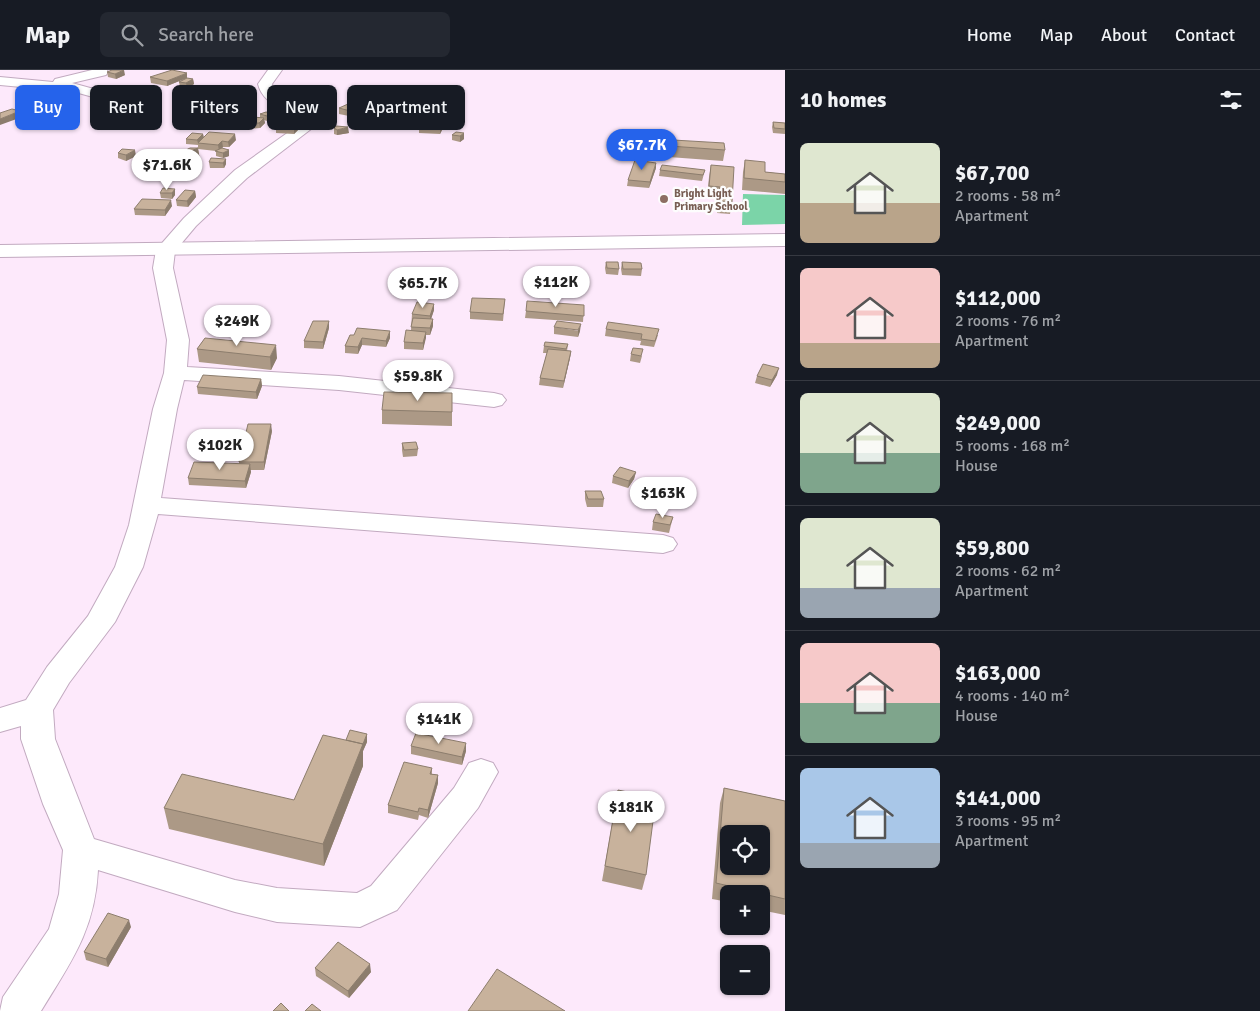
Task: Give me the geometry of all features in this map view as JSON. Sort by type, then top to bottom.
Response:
[{"type":"street","points":[[18,1011],[66,936],[78,894],[81,850],[61,804],[38,739],[38,709],[58,675],[100,622],[129,567],[143,525],[165,409],[174,373],[178,340],[163,268],[166,250],[190,222],[241,174],[307,126],[308,119],[304,114],[291,106],[271,98],[266,93],[265,84],[275,70]]},
{"type":"street","points":[[48,85],[102,72]]},
{"type":"street","points":[[0,81],[35,85]]},
{"type":"street","points":[[0,251],[785,240]]},
{"type":"street","points":[[174,373],[339,384],[494,400]]},
{"type":"street","points":[[146,504],[663,544]]},
{"type":"street","points":[[0,720],[38,709]]},
{"type":"street","points":[[81,850],[235,896],[277,905],[360,910],[384,898],[466,798],[481,772]]},
{"type":"green space","points":[[743,194],[785,195],[785,224],[742,225]]},
{"type":"building","points":[[124,70],[115,74],[107,72]]},
{"type":"building","points":[[172,70],[187,73],[167,81],[150,77]]},
{"type":"building","points":[[187,78],[193,79],[186,83],[179,82]]},
{"type":"building","points":[[347,104],[347,110],[339,108]]},
{"type":"building","points":[[15,110],[15,113],[0,119],[0,113]]},
{"type":"building","points":[[257,117],[264,118],[257,123]]},
{"type":"building","points":[[773,122],[785,123],[785,129],[774,128]]},
{"type":"building","points":[[337,126],[347,127],[337,130]]},
{"type":"building","points":[[209,132],[235,134],[228,142],[222,141],[218,145],[198,143]]},
{"type":"building","points":[[456,132],[464,133],[460,136],[452,135]]},
{"type":"building","points":[[192,133],[203,134],[197,140],[186,139]]},
{"type":"building","points":[[656,139],[724,143],[725,150],[656,145]]},
{"type":"building","points":[[198,148],[191,151],[186,150]]},
{"type":"building","points":[[222,148],[229,150],[223,153],[215,151]]},
{"type":"building","points":[[122,149],[135,150],[126,155],[118,153]]},
{"type":"building","points":[[186,153],[199,154],[192,157],[184,155]]},
{"type":"building","points":[[211,158],[226,159],[223,163],[209,162]]},
{"type":"building","points":[[635,160],[656,163],[650,182],[628,180]]},
{"type":"building","points":[[745,160],[765,162],[765,172],[785,174],[785,182],[744,178]]},
{"type":"building","points":[[145,165],[168,165],[163,172],[140,170]]},
{"type":"building","points":[[662,165],[705,170],[703,175],[660,170]]},
{"type":"building","points":[[711,165],[734,167],[732,202],[719,201],[720,187],[709,186]]},
{"type":"building","points":[[163,188],[175,189],[172,193],[160,193]]},
{"type":"building","points":[[185,190],[195,191],[187,201],[176,200]]},
{"type":"building","points":[[142,199],[171,200],[165,210],[134,209]]},
{"type":"building","points":[[606,262],[618,262],[619,269],[607,268]]},
{"type":"building","points":[[622,262],[641,263],[642,269],[623,269]]},
{"type":"building","points":[[472,298],[505,299],[503,314],[470,312]]},
{"type":"building","points":[[527,301],[584,305],[584,316],[526,311]]},
{"type":"building","points":[[417,302],[434,304],[430,316],[412,314]]},
{"type":"building","points":[[413,318],[433,319],[430,328],[411,327]]},
{"type":"building","points":[[313,321],[329,321],[323,342],[304,341]]},
{"type":"building","points":[[557,321],[581,324],[578,330],[554,327]]},
{"type":"building","points":[[608,322],[659,329],[655,341],[641,339],[642,334],[606,329]]},
{"type":"building","points":[[357,328],[390,331],[386,341],[362,338],[358,347],[345,346],[350,335],[354,335]]},
{"type":"building","points":[[406,330],[426,332],[423,343],[404,342]]},
{"type":"building","points":[[205,338],[276,345],[270,357],[197,349]]},
{"type":"building","points":[[545,342],[568,344],[566,349],[544,346]]},
{"type":"building","points":[[633,348],[643,349],[641,356],[631,354]]},
{"type":"building","points":[[548,349],[571,351],[564,381],[540,378]]},
{"type":"building","points":[[763,364],[779,368],[772,380],[757,376]]},
{"type":"building","points":[[203,375],[261,379],[256,392],[197,387]]},
{"type":"building","points":[[384,392],[452,393],[452,412],[382,410]]},
{"type":"building","points":[[248,424],[271,424],[264,462],[239,462]]},
{"type":"building","points":[[416,442],[418,449],[404,450],[402,443]]},
{"type":"building","points":[[194,462],[250,464],[245,481],[188,478]]},
{"type":"building","points":[[620,467],[636,472],[629,481],[613,476]]},
{"type":"building","points":[[682,485],[695,488],[694,496],[680,493]]},
{"type":"building","points":[[585,491],[601,491],[604,499],[588,499]]},
{"type":"building","points":[[656,514],[673,517],[670,525],[653,522]]},
{"type":"building","points":[[350,730],[367,734],[363,744],[346,740]]},
{"type":"building","points":[[416,733],[466,743],[462,757],[411,746]]},
{"type":"building","points":[[323,735],[363,744],[323,844],[164,808],[182,774],[294,800]]},
{"type":"building","points":[[404,762],[432,768],[430,774],[438,775],[428,810],[419,808],[418,812],[388,805]]},
{"type":"building","points":[[724,788],[785,801],[785,899],[770,896],[770,885],[725,885],[716,883],[720,836],[720,875],[770,875],[770,825],[721,825]]},
{"type":"building","points":[[618,790],[656,798],[646,875],[605,866]]},
{"type":"building","points":[[108,913],[129,920],[106,959],[84,952]]},
{"type":"building","points":[[338,942],[370,964],[348,991],[315,968]]},
{"type":"building","points":[[497,969],[565,1011],[468,1011]]},
{"type":"building","points":[[281,1003],[289,1011],[273,1011]]},
{"type":"building","points":[[312,1004],[321,1011],[305,1011]]},
{"type":"place","name":"Bright Light Primary School","points":[[664,199]]}]
